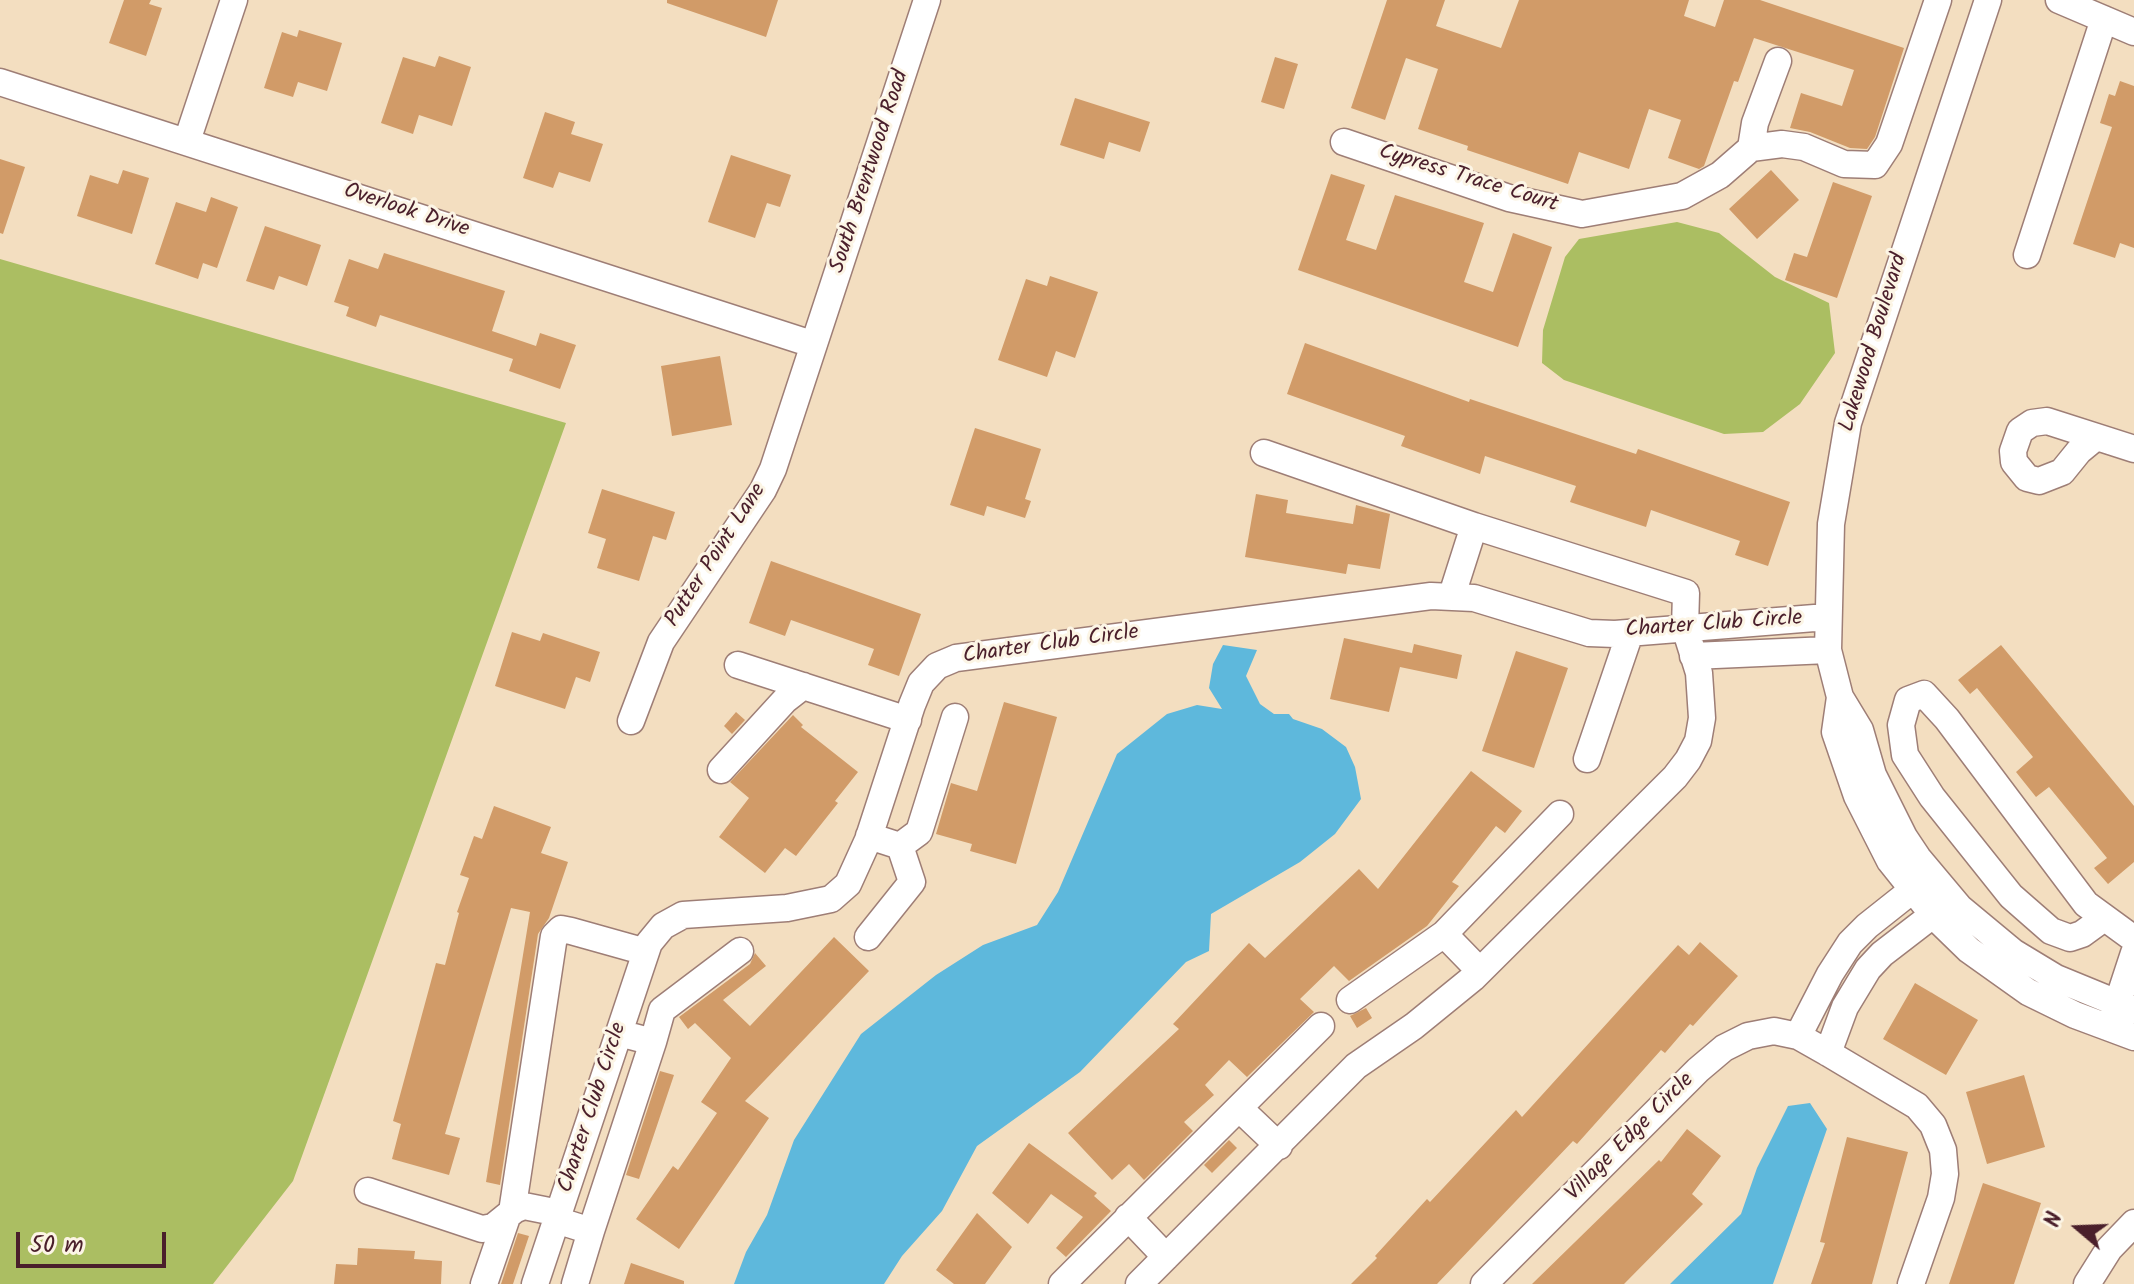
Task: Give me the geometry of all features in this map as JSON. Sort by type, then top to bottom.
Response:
[{"type":"street","points":[[187,141],[234,0]]},
{"type":"street","name":"South Brentwood Road","points":[[812,344],[853,230],[927,0]]},
{"type":"street","points":[[1778,61],[1752,134],[1751,148],[1782,144],[1804,147],[1844,164],[1875,165],[1889,144],[1938,0]]},
{"type":"street","name":"Lakewood Boulevard","points":[[1988,0],[1848,423],[1831,524],[1828,650],[1840,697],[1860,730],[1873,775],[1922,882],[1943,907],[1969,950],[2028,992],[2052,1005],[2126,1018]]},
{"type":"street","points":[[2059,0],[2134,32]]},
{"type":"street","points":[[2027,255],[2104,19]]},
{"type":"street","name":"Overlook Drive","points":[[0,82],[812,344]]},
{"type":"street","name":"Cypress Trace Court","points":[[1344,142],[1509,198],[1582,214],[1682,196],[1720,175],[1751,148]]},
{"type":"street","name":"Putter Point Lane","points":[[631,721],[661,642],[767,482],[812,344]]},
{"type":"street","points":[[2096,437],[2134,449]]},
{"type":"street","points":[[1264,453],[1474,526],[1686,593],[1685,628],[1693,656]]},
{"type":"street","points":[[1452,595],[1474,526]]},
{"type":"street","name":"Charter Club Circle","points":[[535,1284],[649,943],[663,926],[683,915],[787,908],[831,899],[848,884],[869,836],[921,683],[937,666],[956,658],[1452,595],[1474,598],[1581,631],[1630,633],[1827,617]]},
{"type":"street","points":[[1587,759],[1630,633]]},
{"type":"street","name":"Charter Club Circle","points":[[1139,1284],[1356,1066],[1424,1019],[1480,971],[1688,760],[1698,741],[1702,718],[1699,673],[1693,656],[1828,650]]},
{"type":"street","points":[[738,665],[908,720]]},
{"type":"street","points":[[721,770],[785,700],[803,686]]},
{"type":"street","points":[[2104,918],[2082,934],[2070,938],[2051,931],[2011,896],[1932,797],[1905,755],[1901,725],[1908,700],[1924,694],[1947,719],[2086,904],[2134,939]]},
{"type":"street","points":[[900,846],[919,832],[955,717]]},
{"type":"street","points":[[1350,1000],[1444,934],[1560,814]]},
{"type":"street","points":[[869,836],[900,846]]},
{"type":"street","points":[[868,937],[912,882],[900,846]]},
{"type":"street","points":[[1798,1036],[1850,943],[1922,882]]},
{"type":"street","points":[[1828,1053],[1854,989],[1882,954],[1943,907]]},
{"type":"street","points":[[484,1284],[509,1215],[554,936],[561,929],[646,952]]},
{"type":"street","points":[[1444,934],[1480,971]]},
{"type":"street","points":[[575,1284],[662,1010],[740,951]]},
{"type":"street","points":[[2126,1018],[2134,953]]},
{"type":"street","points":[[1830,974],[1854,989]]},
{"type":"street","points":[[1062,1284],[1321,1026]]},
{"type":"street","name":"Village Edge Circle","points":[[1484,1284],[1698,1070],[1724,1048],[1748,1036],[1774,1031],[1798,1036],[1828,1053],[1917,1106],[1933,1125],[1943,1150],[1945,1174],[1941,1198],[1911,1284]]},
{"type":"street","points":[[619,1033],[653,1042]]},
{"type":"street","points":[[1240,1109],[1279,1146]]},
{"type":"street","points":[[368,1191],[482,1229],[493,1227],[530,1205],[591,1231]]},
{"type":"street","points":[[1128,1217],[1166,1257]]},
{"type":"street","points":[[2087,1284],[2109,1249],[2134,1223]]},
{"type":"green space","points":[[1677,222],[1719,233],[1775,277],[1829,303],[1835,353],[1800,404],[1763,432],[1724,434],[1564,380],[1542,363],[1543,330],[1565,257],[1579,239]]},
{"type":"green space","points":[[0,259],[566,423],[293,1181],[213,1284],[0,1284]]},
{"type":"water","points":[[1223,645],[1257,650],[1246,676],[1260,704],[1274,714],[1289,714],[1293,719],[1322,729],[1346,747],[1355,767],[1361,799],[1335,834],[1300,862],[1211,914],[1209,951],[1186,962],[1080,1072],[977,1146],[942,1211],[902,1256],[884,1284],[734,1284],[746,1252],[767,1215],[794,1140],[861,1034],[936,975],[983,945],[1037,925],[1058,892],[1117,754],[1167,714],[1197,705],[1222,709],[1209,688],[1213,664]]},
{"type":"water","points":[[1810,1103],[1827,1129],[1773,1284],[1670,1284],[1741,1214],[1757,1168],[1788,1106]]},
{"type":"building","points":[[124,0],[151,0],[149,4],[162,8],[146,56],[109,43]]},
{"type":"building","points":[[667,0],[778,0],[766,37],[667,3]]},
{"type":"building","points":[[1387,0],[1445,0],[1436,26],[1501,48],[1519,0],[1689,0],[1684,16],[1715,27],[1724,0],[1760,0],[1904,48],[1875,137],[1867,149],[1850,148],[1810,132],[1790,128],[1801,93],[1842,106],[1854,70],[1754,38],[1738,82],[1734,81],[1704,166],[1699,169],[1668,158],[1681,120],[1649,109],[1629,169],[1579,152],[1568,184],[1467,150],[1468,146],[1418,129],[1438,69],[1406,58],[1385,120],[1351,108]]},
{"type":"building","points":[[299,30],[342,43],[327,91],[298,82],[293,97],[264,88],[282,32],[297,37]]},
{"type":"building","points":[[439,56],[471,67],[452,126],[419,115],[413,134],[381,123],[403,57],[435,67]]},
{"type":"building","points":[[1275,57],[1298,64],[1284,109],[1261,102]]},
{"type":"building","points":[[2120,81],[2134,86],[2134,248],[2120,243],[2115,258],[2073,244],[2112,127],[2100,123],[2109,94],[2115,96]]},
{"type":"building","points":[[1075,98],[1150,122],[1140,152],[1109,142],[1104,159],[1060,145]]},
{"type":"building","points":[[545,112],[575,122],[571,134],[603,144],[590,182],[559,172],[553,188],[523,178]]},
{"type":"building","points":[[731,155],[791,175],[780,207],[767,203],[755,238],[708,222]]},
{"type":"building","points":[[0,159],[25,167],[3,234],[0,233]]},
{"type":"building","points":[[123,170],[149,178],[132,234],[77,216],[90,175],[118,184]]},
{"type":"building","points":[[1771,170],[1799,200],[1757,239],[1729,209]]},
{"type":"building","points":[[1331,174],[1365,185],[1346,240],[1376,250],[1395,195],[1484,223],[1464,282],[1493,292],[1513,233],[1552,247],[1518,347],[1298,270]]},
{"type":"building","points":[[1833,182],[1872,196],[1837,298],[1785,280],[1794,253],[1807,257]]},
{"type":"building","points":[[211,197],[238,207],[217,268],[203,263],[198,279],[155,264],[176,202],[206,212]]},
{"type":"building","points":[[265,226],[321,245],[307,286],[279,276],[274,290],[246,281]]},
{"type":"building","points":[[384,253],[505,291],[492,331],[536,346],[540,333],[576,345],[560,389],[509,371],[513,359],[380,315],[376,327],[346,316],[349,307],[334,302],[349,259],[378,269]]},
{"type":"building","points":[[1050,276],[1098,292],[1075,358],[1056,351],[1047,377],[998,360],[1026,279],[1047,286]]},
{"type":"building","points":[[1305,343],[1469,402],[1470,399],[1636,454],[1638,449],[1790,502],[1768,566],[1735,555],[1740,541],[1651,510],[1646,527],[1570,502],[1576,486],[1485,456],[1480,474],[1401,446],[1405,436],[1287,394]]},
{"type":"building","points":[[720,356],[732,425],[672,436],[661,366]]},
{"type":"building","points":[[975,428],[1041,449],[1025,499],[1031,501],[1025,518],[987,506],[984,516],[950,505]]},
{"type":"building","points":[[602,489],[675,512],[666,540],[653,536],[639,581],[597,568],[606,539],[588,533]]},
{"type":"building","points":[[1256,494],[1288,500],[1286,513],[1353,524],[1356,505],[1390,514],[1380,569],[1348,564],[1346,574],[1245,557]]},
{"type":"building","points":[[771,561],[921,614],[899,676],[868,665],[874,649],[791,620],[785,636],[749,623]]},
{"type":"building","points":[[512,632],[540,641],[543,633],[600,652],[590,682],[576,677],[565,709],[495,686]]},
{"type":"building","points":[[1344,638],[1412,653],[1414,644],[1462,655],[1457,679],[1400,667],[1389,712],[1330,699]]},
{"type":"building","points":[[2001,645],[2134,806],[2134,862],[2108,884],[2094,868],[2107,858],[2049,787],[2036,797],[2016,772],[2033,757],[1977,688],[1970,694],[1958,680]]},
{"type":"building","points":[[1516,651],[1568,668],[1534,768],[1482,751]]},
{"type":"building","points":[[1004,702],[1057,717],[1016,864],[970,851],[972,844],[936,834],[951,783],[977,791]]},
{"type":"building","points":[[736,712],[745,720],[732,734],[724,726]]},
{"type":"building","points":[[793,715],[803,725],[801,727],[858,772],[796,856],[785,848],[765,873],[719,837],[749,798],[730,782]]},
{"type":"building","points":[[1471,771],[1522,811],[1505,833],[1496,826],[1452,882],[1459,886],[1427,926],[1349,981],[1334,966],[1300,999],[1314,1012],[1247,1077],[1229,1060],[1205,1085],[1214,1095],[1184,1122],[1193,1131],[1144,1180],[1129,1164],[1112,1180],[1068,1133],[1179,1029],[1173,1024],[1249,943],[1265,958],[1359,869],[1378,889]]},
{"type":"building","points":[[494,806],[551,827],[541,853],[568,862],[549,918],[538,934],[500,1185],[486,1182],[530,912],[511,908],[445,1134],[460,1138],[449,1175],[392,1159],[401,1124],[393,1121],[436,963],[445,965],[457,912],[469,878],[460,875],[474,836],[482,839]]},
{"type":"building","points":[[834,937],[869,971],[745,1101],[769,1118],[679,1249],[636,1219],[673,1166],[678,1170],[717,1113],[701,1102],[731,1058],[695,1023],[688,1029],[679,1017],[750,964],[755,953],[766,966],[723,1000],[750,1026]]},
{"type":"building","points":[[1700,942],[1738,976],[1665,1053],[1661,1050],[1577,1144],[1573,1141],[1437,1284],[1351,1284],[1427,1199],[1430,1202],[1516,1110],[1522,1117],[1678,945],[1689,955]]},
{"type":"building","points":[[1915,983],[1978,1020],[1946,1075],[1883,1039]]},
{"type":"building","points":[[1366,1008],[1372,1018],[1357,1028],[1350,1016]]},
{"type":"building","points":[[660,1071],[674,1075],[639,1179],[626,1175]]},
{"type":"building","points":[[2024,1075],[2045,1147],[1987,1164],[1966,1092]]},
{"type":"building","points":[[1687,1129],[1721,1156],[1692,1194],[1703,1204],[1624,1284],[1532,1284],[1659,1160],[1661,1162]]},
{"type":"building","points":[[1847,1137],[1908,1152],[1872,1284],[1811,1284],[1825,1243],[1820,1242]]},
{"type":"building","points":[[1229,1140],[1237,1148],[1212,1173],[1204,1165]]},
{"type":"building","points":[[1029,1143],[1097,1193],[1094,1196],[1111,1211],[1066,1257],[1056,1248],[1083,1217],[1051,1194],[1028,1224],[992,1193]]},
{"type":"building","points":[[1983,1183],[2041,1203],[2014,1284],[1949,1284]]},
{"type":"building","points":[[977,1213],[1012,1247],[985,1284],[954,1284],[936,1270]]},
{"type":"building","points":[[518,1233],[529,1236],[513,1284],[501,1284]]},
{"type":"building","points":[[358,1248],[415,1251],[414,1259],[442,1261],[441,1284],[334,1284],[336,1264],[357,1265]]},
{"type":"building","points":[[631,1263],[684,1281],[684,1284],[624,1284]]}]
